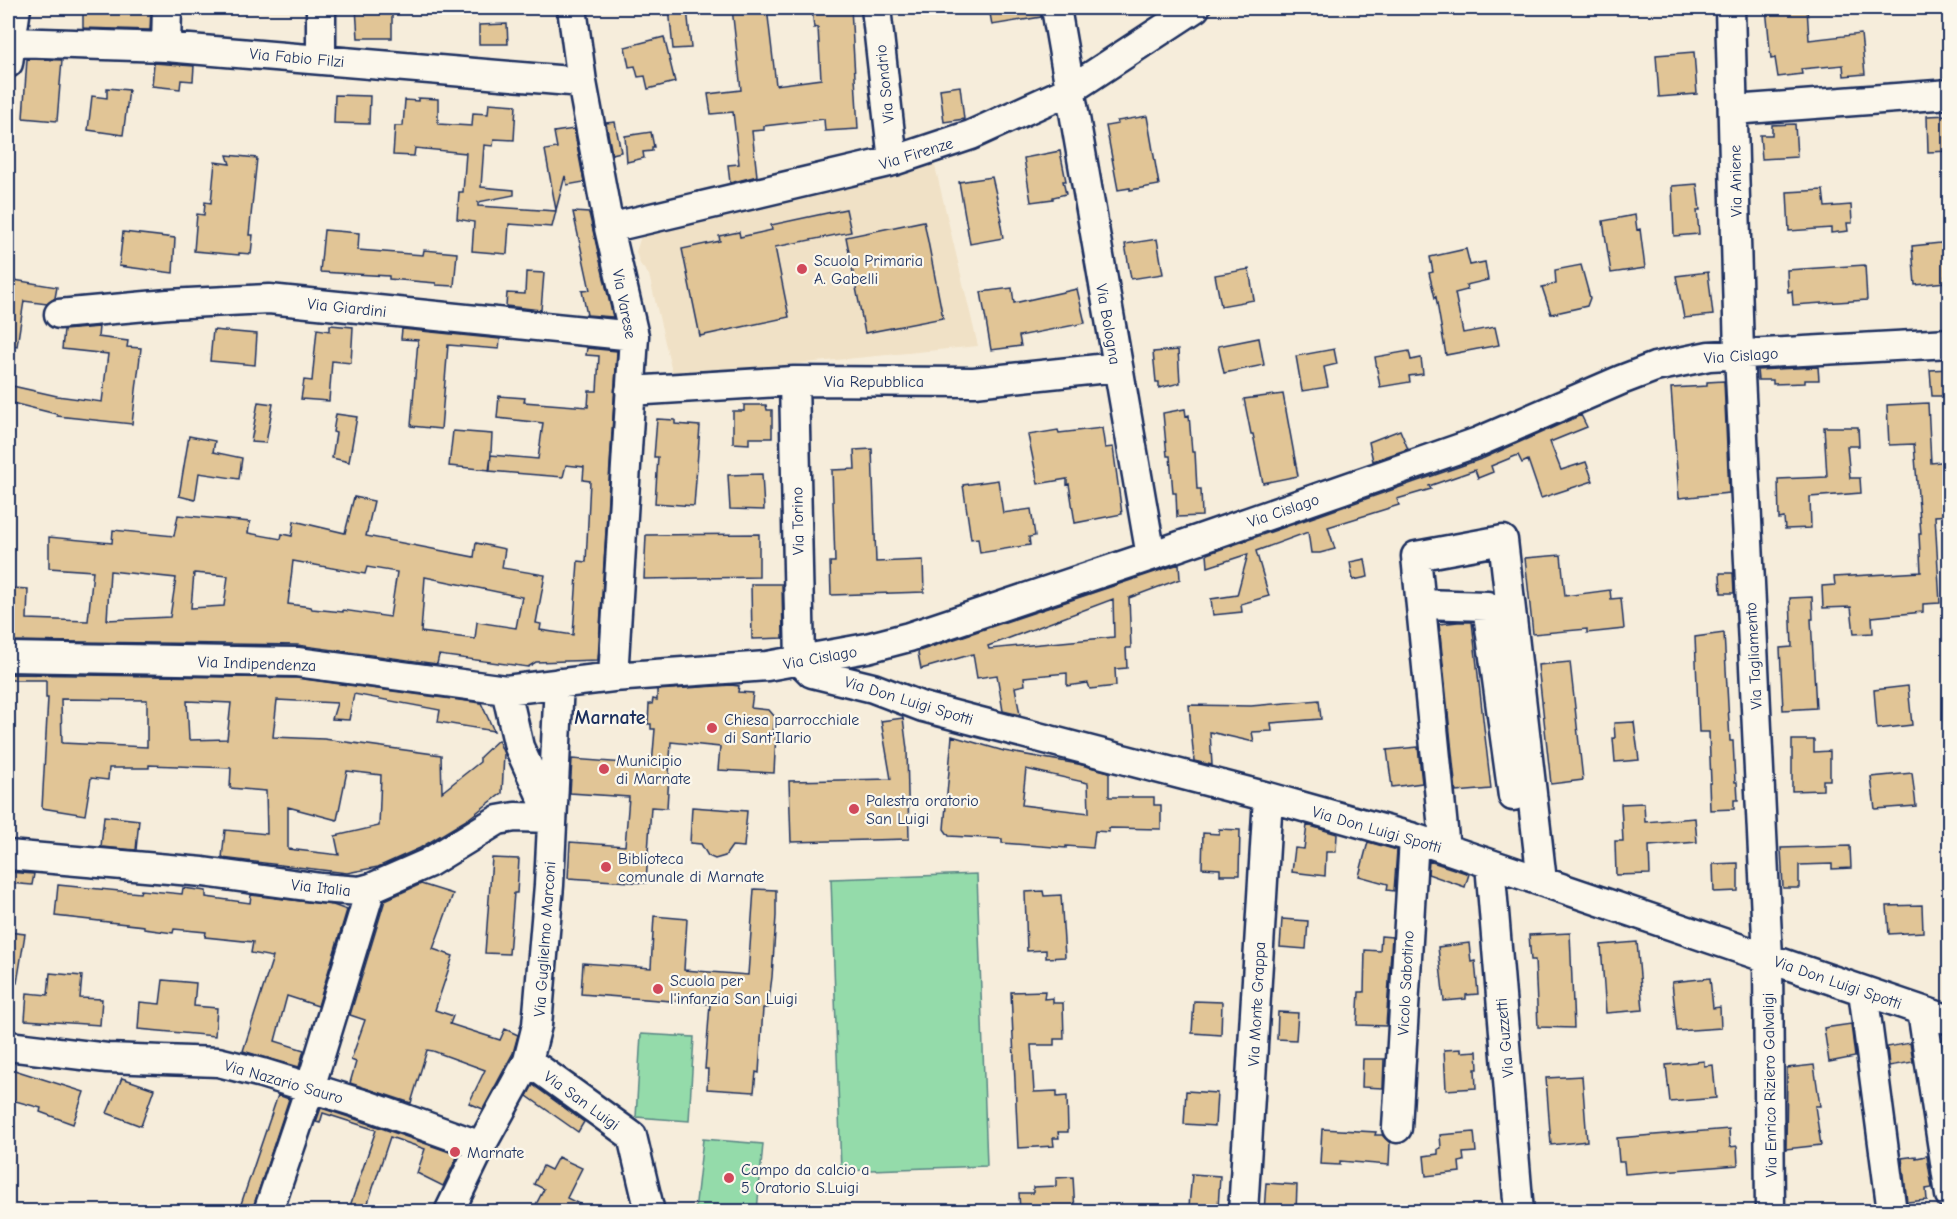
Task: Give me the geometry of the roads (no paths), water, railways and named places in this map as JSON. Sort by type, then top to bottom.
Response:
[{"type":"street","points":[[10,52],[16,8]]},
{"type":"street","points":[[166,47],[167,8]]},
{"type":"street","points":[[321,8],[321,59]]},
{"type":"street","name":"Via Varese","points":[[572,8],[582,82],[609,228],[634,336],[612,677]]},
{"type":"street","name":"Via Sondrio","points":[[876,8],[893,161]]},
{"type":"street","name":"Via Bologna","points":[[1056,8],[1151,556]]},
{"type":"street","name":"Via Firenze","points":[[609,228],[893,161],[971,135],[1070,90],[1195,8]]},
{"type":"street","name":"Via Aniene","points":[[1730,8],[1739,354]]},
{"type":"street","name":"Via Fabio Filzi","points":[[10,52],[166,47],[582,82]]},
{"type":"street","points":[[1733,110],[1950,94]]},
{"type":"street","name":"Via Giardini","points":[[59,314],[168,304],[269,299],[634,336]]},
{"type":"street","name":"Via Cislago","points":[[559,683],[767,666],[867,648],[909,637],[1151,556],[1478,442],[1638,373],[1691,359],[1739,354],[1950,343]]},
{"type":"street","name":"Via Tagliamento","points":[[1739,354],[1768,958]]},
{"type":"street","name":"Via Repubblica","points":[[630,391],[795,381],[974,382],[1117,367]]},
{"type":"street","name":"Via Torino","points":[[795,381],[800,661]]},
{"type":"street","points":[[1445,849],[1416,556],[1503,540],[1533,878]]},
{"type":"street","points":[[1420,604],[1487,606],[1533,878]]},
{"type":"street","points":[[867,648],[868,680],[873,687]]},
{"type":"street","name":"Via Indipendenza","points":[[8,657],[297,662],[506,690],[559,683]]},
{"type":"street","name":"Via Don Luigi Spotti","points":[[800,661],[812,673],[873,687],[923,707],[1268,797],[1414,838],[1950,1020]]},
{"type":"street","name":"Via Guglielmo Marconi","points":[[449,1212],[528,1061],[540,1007],[559,683]]},
{"type":"street","points":[[506,690],[522,754],[552,818]]},
{"type":"street","points":[[522,754],[530,760],[555,754]]},
{"type":"street","name":"Via Monte Grappa","points":[[1243,1212],[1268,797]]},
{"type":"street","name":"Via Italia","points":[[8,855],[203,872],[360,891],[428,863],[498,820],[515,817],[552,818]]},
{"type":"street","name":"Vicolo Sabotino","points":[[1396,1128],[1414,838]]},
{"type":"street","name":"Via Guzzetti","points":[[1490,864],[1519,1212]]},
{"type":"street","points":[[268,1212],[310,1088],[371,888]]},
{"type":"street","name":"Via Enrico Riziero Galvaligi","points":[[1768,958],[1770,1212]]},
{"type":"street","points":[[1863,991],[1892,1212]]},
{"type":"street","points":[[1922,1011],[1950,1195]]},
{"type":"street","name":"Via Nazario Sauro","points":[[8,1046],[107,1058],[218,1062],[369,1106],[482,1146]]},
{"type":"street","name":"Via San Luigi","points":[[528,1061],[632,1136],[650,1212]]},
{"type":"place","name":"Scuola Primaria A. Gabelli","points":[[802,269]]},
{"type":"place","name":"Chiesa parrocchiale di Sant'Ilario","points":[[712,728]]},
{"type":"place","name":"Municipio di Marnate","points":[[604,769]]},
{"type":"place","name":"Palestra oratorio San Luigi","points":[[854,809]]},
{"type":"place","name":"Biblioteca comunale di Marnate","points":[[606,867]]},
{"type":"place","name":"Scuola per l'infanzia San Luigi","points":[[658,989]]},
{"type":"place","name":"Marnate","points":[[455,1152]]},
{"type":"place","name":"Campo da calcio a 5 Oratorio S.Luigi","points":[[729,1178]]},
{"type":"district","name":"Marnate","points":[[610,717]]}]
